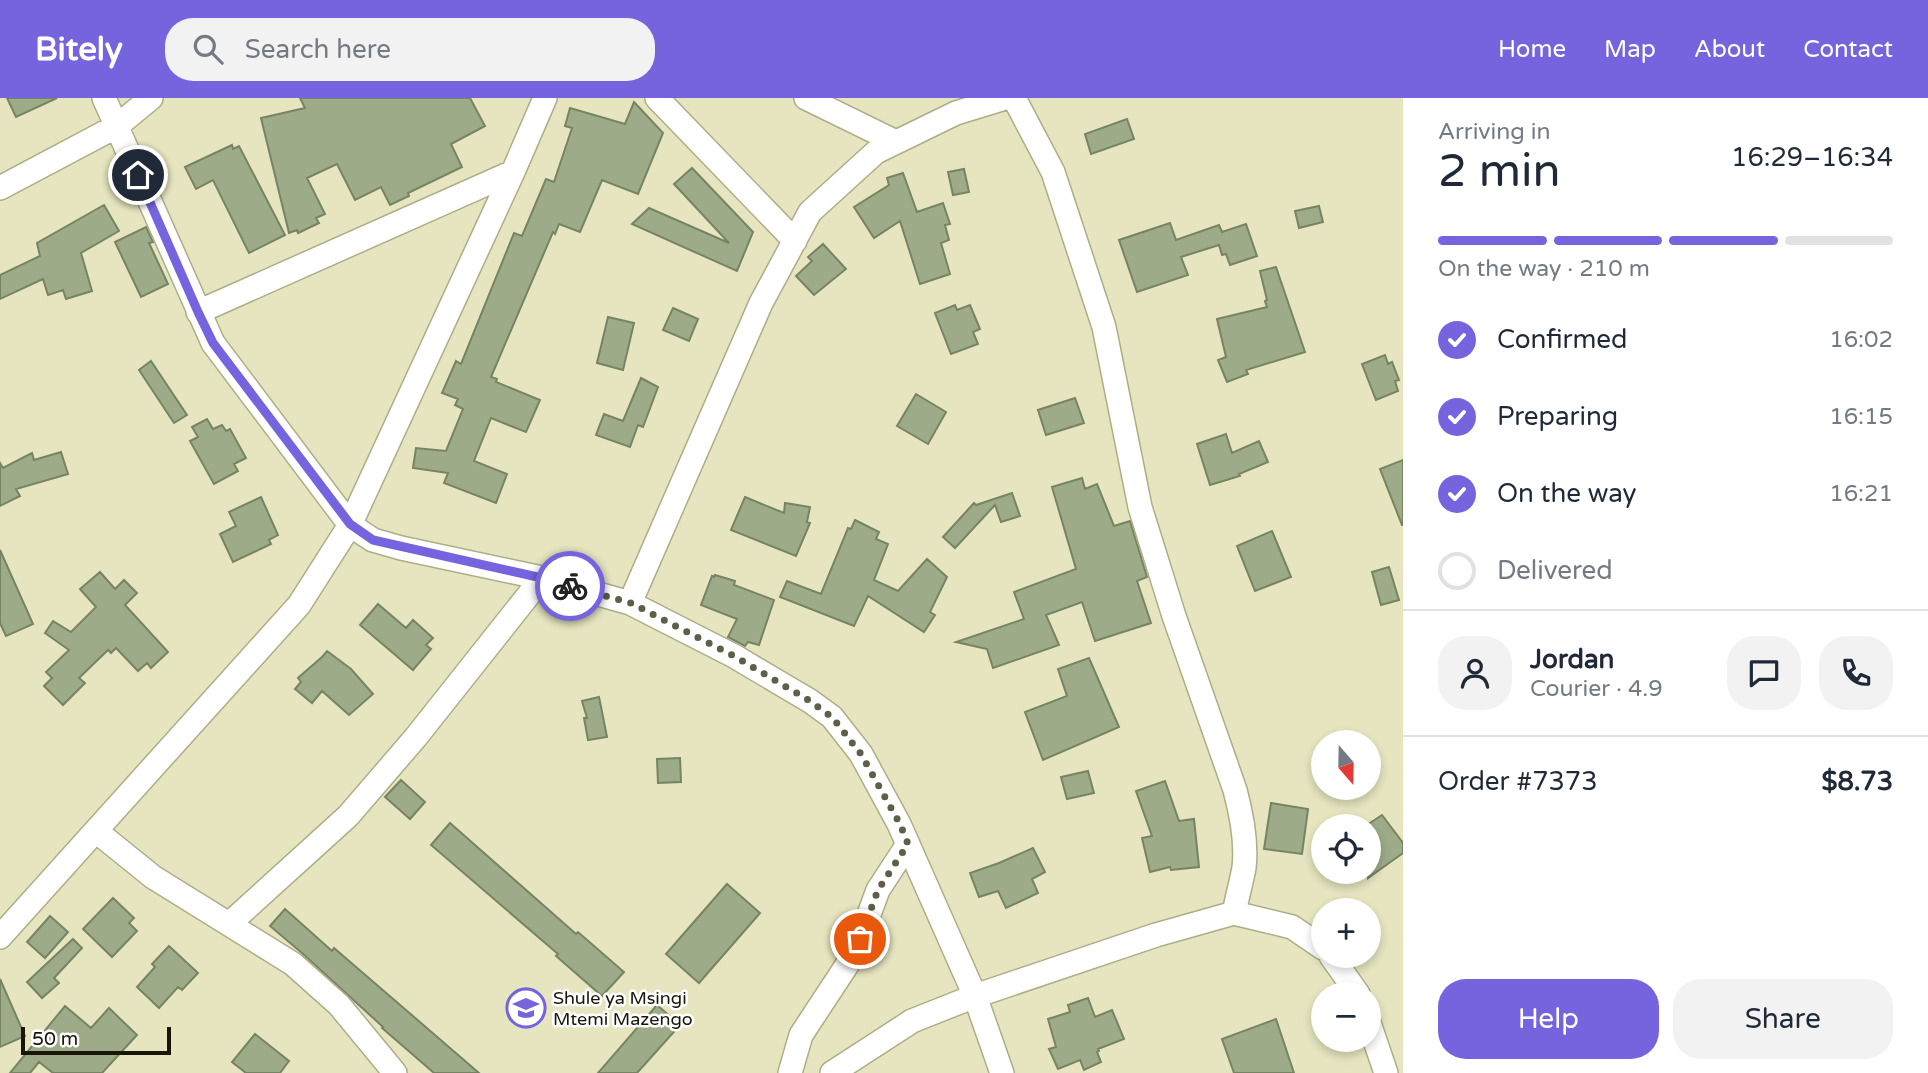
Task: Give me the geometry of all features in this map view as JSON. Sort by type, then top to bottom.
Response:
[{"type":"street","points":[[104,98],[213,343],[350,524],[373,540],[542,578],[631,603],[734,656],[832,717],[861,754],[900,824],[975,996],[1002,1073]]},
{"type":"street","points":[[0,188],[117,126],[151,98]]},
{"type":"street","points":[[0,937],[299,605],[350,524],[545,98]]},
{"type":"street","points":[[806,98],[896,142]]},
{"type":"street","points":[[631,603],[761,303],[810,212],[876,152],[956,113],[1004,98]]},
{"type":"street","points":[[1014,98],[1053,172],[1104,327],[1140,508],[1235,790],[1245,842],[1244,867],[1234,913]]},
{"type":"street","points":[[660,99],[795,241]]},
{"type":"street","points":[[198,312],[513,172]]},
{"type":"street","points":[[229,924],[348,816],[416,737],[542,578]]},
{"type":"street","points":[[96,831],[153,877],[293,964],[339,1005],[395,1073]]},
{"type":"street","points":[[790,1073],[801,1035],[847,965],[878,890],[908,844]]},
{"type":"street","points":[[832,1073],[912,1021],[975,996],[1156,935],[1234,913],[1292,928],[1311,940]]},
{"type":"street","points":[[1379,1052],[1386,1073]]},
{"type":"building","points":[[7,98],[57,98],[16,117]]},
{"type":"building","points":[[300,98],[470,98],[485,126],[451,144],[462,167],[408,193],[409,196],[390,205],[381,187],[355,200],[337,164],[307,178],[325,214],[316,218],[319,223],[298,233],[297,230],[289,233],[261,118],[305,108]]},
{"type":"building","points":[[634,102],[663,133],[638,194],[602,180],[580,232],[559,224],[555,234],[553,232],[491,377],[497,379],[496,382],[540,400],[526,432],[491,418],[474,461],[507,474],[496,503],[444,483],[448,473],[413,468],[416,448],[446,451],[463,409],[455,405],[458,399],[442,393],[456,361],[461,364],[514,233],[522,236],[546,179],[554,182],[572,128],[565,126],[570,108],[625,124]]},
{"type":"building","points":[[1127,119],[1134,139],[1091,154],[1085,134]]},
{"type":"building","points":[[232,145],[233,149],[239,146],[285,235],[249,253],[213,180],[196,189],[185,167]]},
{"type":"building","points":[[692,168],[753,232],[737,271],[632,224],[649,208],[729,243],[674,184]]},
{"type":"building","points":[[964,169],[969,192],[953,195],[948,172]]},
{"type":"building","points":[[903,173],[917,212],[943,203],[950,224],[945,225],[949,240],[941,243],[950,274],[920,284],[900,221],[874,238],[854,207],[889,185],[887,178]]},
{"type":"building","points":[[104,205],[119,231],[81,253],[92,291],[66,299],[63,290],[48,295],[43,279],[0,299],[0,275],[40,256],[37,243]]},
{"type":"building","points":[[1319,206],[1323,222],[1299,228],[1295,211]]},
{"type":"building","points":[[1170,223],[1176,240],[1219,225],[1222,232],[1246,224],[1257,256],[1230,265],[1226,254],[1222,255],[1219,245],[1181,257],[1188,275],[1137,292],[1119,240]]},
{"type":"building","points":[[146,227],[153,242],[149,243],[168,284],[141,297],[115,242]]},
{"type":"building","points":[[823,244],[846,269],[814,295],[796,276],[812,261],[808,257]]},
{"type":"building","points":[[1276,267],[1305,352],[1246,370],[1248,374],[1227,382],[1218,360],[1226,357],[1217,319],[1267,307],[1260,271]]},
{"type":"building","points":[[955,305],[957,310],[970,305],[980,329],[973,332],[978,344],[951,354],[935,313]]},
{"type":"building","points":[[673,308],[698,319],[689,341],[663,330]]},
{"type":"building","points":[[608,317],[634,323],[623,370],[597,363]]},
{"type":"building","points":[[1385,355],[1388,364],[1392,362],[1399,380],[1395,381],[1398,391],[1376,400],[1362,364]]},
{"type":"building","points":[[151,361],[187,415],[174,423],[139,370]]},
{"type":"building","points":[[641,378],[658,387],[643,427],[638,425],[630,447],[596,435],[604,414],[623,421]]},
{"type":"building","points":[[916,394],[946,412],[928,444],[897,426]]},
{"type":"building","points":[[1075,398],[1084,423],[1046,435],[1038,410]]},
{"type":"building","points":[[207,419],[213,429],[222,425],[226,431],[230,429],[246,458],[234,464],[238,471],[214,484],[190,441],[198,437],[192,427]]},
{"type":"building","points":[[1226,434],[1232,453],[1259,441],[1268,462],[1239,474],[1240,476],[1210,485],[1197,444]]},
{"type":"building","points":[[61,452],[68,474],[16,489],[20,496],[0,506],[0,463],[3,468],[32,453],[34,460]]},
{"type":"building","points":[[1403,460],[1403,525],[1402,525],[1380,469]]},
{"type":"building","points":[[1082,478],[1085,489],[1097,484],[1114,526],[1130,521],[1147,577],[1137,581],[1151,623],[1095,641],[1082,602],[1046,615],[1059,645],[993,668],[987,649],[956,642],[1024,619],[1014,592],[1076,569],[1052,487]]},
{"type":"building","points":[[1012,493],[1020,516],[1001,522],[995,505],[955,548],[943,537],[974,503],[976,505]]},
{"type":"building","points":[[261,497],[278,535],[269,540],[271,544],[233,562],[220,534],[236,526],[229,512]]},
{"type":"building","points":[[745,497],[784,513],[785,503],[810,507],[807,522],[810,523],[796,556],[731,530]]},
{"type":"building","points":[[855,520],[879,532],[876,539],[888,544],[874,580],[898,591],[927,559],[947,577],[930,612],[935,615],[924,632],[868,596],[854,626],[780,597],[787,581],[821,594],[848,528],[851,529]]},
{"type":"building","points":[[1272,531],[1291,577],[1255,591],[1237,546]]},
{"type":"building","points":[[0,550],[33,624],[6,636],[0,623]]},
{"type":"building","points":[[1389,567],[1399,600],[1381,605],[1372,572]]},
{"type":"building","points":[[100,572],[115,589],[124,580],[137,593],[125,605],[168,652],[151,668],[147,663],[138,671],[116,648],[111,653],[108,650],[79,678],[85,683],[63,705],[44,686],[52,678],[46,672],[69,650],[45,633],[53,621],[71,632],[96,607],[80,589]]},
{"type":"building","points":[[712,576],[735,581],[734,585],[774,600],[759,645],[748,642],[745,646],[728,637],[737,619],[701,605]]},
{"type":"building","points":[[378,604],[406,628],[413,620],[433,638],[426,645],[431,649],[413,670],[360,625]]},
{"type":"building","points":[[327,651],[351,669],[373,694],[349,715],[322,691],[312,703],[295,689],[301,682],[298,678]]},
{"type":"building","points":[[1089,658],[1119,727],[1043,760],[1025,712],[1067,696],[1058,669]]},
{"type":"building","points":[[599,697],[607,737],[588,740],[584,718],[587,718],[582,701]]},
{"type":"building","points":[[680,758],[681,782],[658,783],[657,759]]},
{"type":"building","points":[[1088,771],[1094,793],[1067,799],[1061,777]]},
{"type":"building","points":[[401,780],[425,802],[410,819],[385,797]]},
{"type":"building","points":[[1165,781],[1179,821],[1194,819],[1199,867],[1171,870],[1170,867],[1150,872],[1142,838],[1152,836],[1136,791]]},
{"type":"building","points":[[1271,803],[1308,809],[1302,854],[1264,849]]},
{"type":"building","points":[[1381,816],[1403,843],[1403,853],[1381,869]]},
{"type":"building","points":[[450,823],[576,934],[578,932],[624,972],[602,996],[556,956],[558,954],[431,845]]},
{"type":"building","points":[[1033,848],[1045,872],[1032,879],[1038,893],[1006,908],[998,891],[979,897],[970,873]]},
{"type":"building","points":[[727,884],[760,913],[699,983],[666,954]]},
{"type":"building","points":[[113,898],[134,918],[129,923],[137,931],[112,957],[83,929]]},
{"type":"building","points":[[285,909],[479,1073],[434,1073],[270,926]]},
{"type":"building","points":[[50,916],[68,932],[45,958],[27,942]]},
{"type":"building","points":[[73,939],[82,948],[54,978],[59,983],[42,998],[27,982]]},
{"type":"building","points":[[169,946],[198,973],[182,990],[178,987],[159,1008],[137,987],[155,967],[152,964]]},
{"type":"building","points":[[0,979],[25,1036],[0,1047]]},
{"type":"building","points":[[1088,998],[1095,1017],[1112,1010],[1124,1039],[1098,1049],[1101,1062],[1084,1070],[1080,1060],[1058,1069],[1049,1049],[1056,1047],[1048,1019],[1070,1012],[1068,1005]]},
{"type":"building","points":[[657,1005],[680,1025],[637,1073],[598,1073]]},
{"type":"building","points":[[65,1006],[91,1028],[109,1008],[137,1035],[102,1073],[53,1073],[39,1062],[30,1073],[10,1073]]},
{"type":"building","points":[[1276,1019],[1294,1073],[1234,1073],[1222,1039]]},
{"type":"building","points":[[255,1034],[289,1061],[280,1073],[246,1073],[232,1062]]},
{"type":"way so far","points":[[570,586],[631,603],[734,656],[810,701],[832,717],[845,732],[875,777],[908,844],[878,890],[860,939]]},
{"type":"place","name":"Shule ya Msingi Mtemi Mazengo","points":[[526,1008]]},
{"type":"route","points":[[138,175],[213,343],[350,524],[373,540],[401,548],[570,586]]}]
